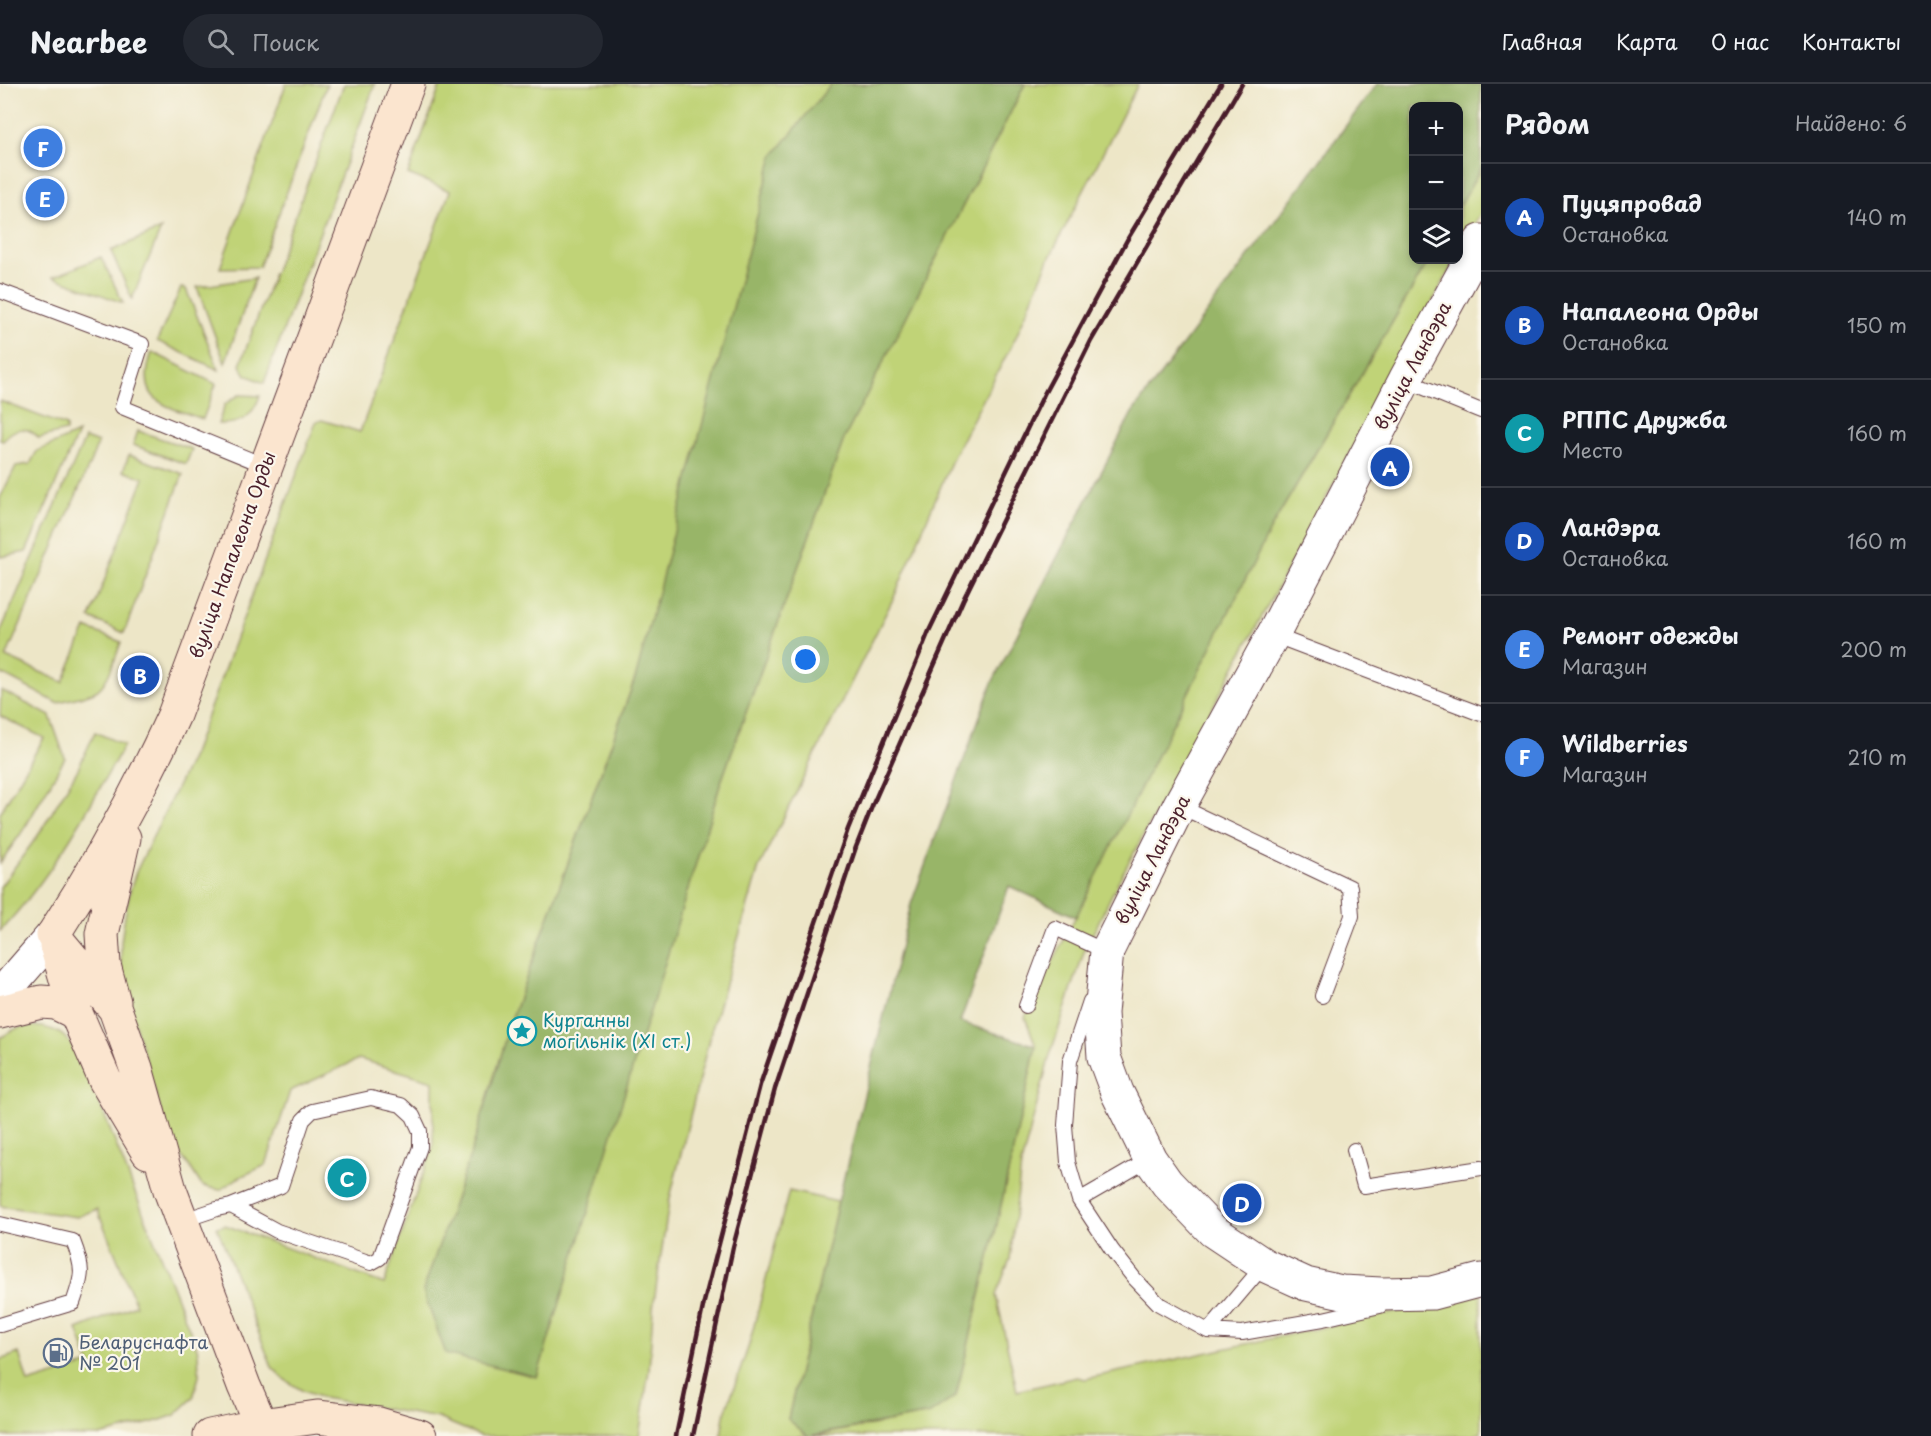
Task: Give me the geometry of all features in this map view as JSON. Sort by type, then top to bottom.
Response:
[{"type":"main road","name":"вуліца Напалеона Орды","points":[[53,935],[93,872],[133,801],[174,715],[408,84]]},
{"type":"main road","points":[[133,801],[102,934],[104,965],[115,1009],[136,1068],[170,1190],[261,1425]]},
{"type":"main road","points":[[53,935],[115,1009]]},
{"type":"main road","points":[[53,935],[76,1013],[105,1080],[170,1190]]},
{"type":"main road","points":[[0,1012],[40,1002],[56,1003],[76,1013]]},
{"type":"main road","points":[[210,1436],[261,1425],[317,1417],[379,1424],[420,1436]]},
{"type":"street","name":"вуліца Ландэра","points":[[1481,241],[1405,380],[1273,635],[1179,806],[1107,951],[1101,1013],[1104,1056],[1117,1092],[1150,1159],[1167,1183],[1207,1225],[1264,1265],[1306,1284],[1342,1292],[1432,1293],[1481,1280]]},
{"type":"street","name":"вуліца Напалеона Орды","points":[[0,996],[53,935]]},
{"type":"lane","points":[[0,291],[141,344],[122,407],[267,466]]},
{"type":"lane","points":[[1405,380],[1481,411]]},
{"type":"lane","points":[[1273,635],[1481,714]]},
{"type":"lane","points":[[1179,806],[1350,887],[1352,916],[1322,996]]},
{"type":"lane","points":[[1026,1006],[1055,928],[1107,951],[1070,1061],[1065,1125],[1068,1162],[1079,1200],[1134,1278],[1160,1304],[1208,1331],[1242,1333],[1323,1319],[1432,1293]]},
{"type":"lane","points":[[181,1221],[231,1206],[281,1186],[303,1120],[312,1111],[371,1098],[401,1105],[413,1116],[420,1131],[420,1147],[380,1258],[371,1263],[277,1231],[231,1206]]},
{"type":"lane","points":[[1354,1150],[1364,1186],[1481,1168]]},
{"type":"lane","points":[[1079,1200],[1150,1159]]},
{"type":"lane","points":[[0,1224],[73,1241],[81,1260],[81,1279],[73,1303],[0,1325]]},
{"type":"lane","points":[[1208,1331],[1264,1265]]},
{"type":"green space","points":[[286,84],[327,84],[259,267],[220,268]]},
{"type":"green space","points":[[344,84],[375,84],[264,383],[246,375],[240,365]]},
{"type":"green space","points":[[441,84],[831,84],[636,676],[510,1023],[471,1153],[536,1376],[721,782],[844,439],[1025,84],[1138,84],[1049,259],[1016,337],[954,455],[895,595],[759,867],[709,1039],[669,1202],[653,1308],[649,1370],[639,1436],[481,1436],[438,1418],[323,1398],[303,1391],[285,1380],[272,1367],[217,1227],[225,1225],[384,1284],[433,1146],[433,1081],[359,1059],[290,1091],[266,1165],[238,1178],[220,1190],[202,1186],[170,1142],[121,978],[121,943],[124,921],[136,872],[193,754],[316,422],[322,420],[360,432],[450,191],[408,174]]},
{"type":"green space","points":[[831,84],[1025,84],[844,439],[721,782],[537,1377],[446,1354],[423,1291],[471,1153],[510,1023],[636,676],[773,156]]},
{"type":"green space","points":[[1377,84],[1481,84],[1481,168],[1463,200],[1463,102],[1409,102],[1409,264],[1427,264],[1271,528],[1076,917],[1009,886],[960,1022],[1036,1046],[956,1396],[930,1414],[808,1436],[788,1419],[911,904],[992,683],[1132,413]]},
{"type":"green space","points":[[1481,168],[1481,212],[1463,245],[1463,210],[1463,200]]},
{"type":"green space","points":[[161,229],[132,299],[111,251]]},
{"type":"green space","points":[[101,257],[123,303],[53,277]]},
{"type":"green space","points":[[1427,264],[1453,264],[1118,882],[1084,952],[1050,1055],[1021,1165],[1010,1259],[996,1295],[1017,1391],[1077,1377],[1085,1379],[1481,1293],[1481,1433],[1470,1436],[814,1436],[929,1414],[956,1396],[1036,1046],[1025,1017],[1271,528]]},
{"type":"green space","points":[[255,278],[225,363],[197,287]]},
{"type":"green space","points":[[181,288],[186,289],[219,370],[157,341]]},
{"type":"green space","points":[[152,352],[216,384],[203,419],[165,405],[150,392],[147,382]]},
{"type":"green space","points":[[239,395],[260,396],[245,418],[233,423],[218,424],[225,404]]},
{"type":"green space","points":[[0,401],[66,426],[66,431],[39,438],[30,431],[20,429],[11,433],[3,441],[0,440]]},
{"type":"green space","points":[[138,431],[192,449],[186,464],[133,445]]},
{"type":"green space","points":[[78,433],[26,552],[0,557],[0,498],[16,466],[30,464],[37,451]]},
{"type":"green space","points":[[85,438],[98,443],[6,657],[63,682],[86,628],[121,642],[111,670],[99,689],[57,703],[0,673],[0,633]]},
{"type":"green space","points":[[129,455],[183,474],[124,633],[90,618],[144,478],[123,471]]},
{"type":"green space","points":[[1,690],[50,716],[65,758],[24,829],[0,863],[0,813],[44,738],[0,716]]},
{"type":"green space","points":[[95,732],[124,745],[53,866],[0,931],[0,887],[39,834],[77,771]]},
{"type":"green space","points":[[27,1026],[50,1029],[59,1033],[72,1045],[83,1063],[198,1351],[199,1376],[193,1398],[175,1415],[99,1436],[0,1436],[0,1360],[19,1353],[28,1383],[90,1364],[77,1329],[136,1305],[97,1209],[77,1217],[0,1206],[0,1038],[17,1028]]},
{"type":"green space","points":[[789,1191],[838,1202],[788,1419],[808,1436],[721,1436],[724,1416],[749,1345]]},
{"type":"railway","points":[[676,1436],[704,1302],[760,1085],[848,829],[929,631],[1044,394],[1127,240],[1221,84]]},
{"type":"railway","points":[[693,1436],[733,1247],[775,1089],[856,847],[873,804],[963,600],[1091,341],[1242,84]]},
{"type":"place","name":"Wildberries","points":[[43,148]]},
{"type":"place","name":"Ремонт одежды","points":[[45,198]]},
{"type":"place","name":"Пуцяпровад","points":[[1390,467]]},
{"type":"place","name":"Напалеона Орды","points":[[140,675]]},
{"type":"place","name":"Курганны могільнік (XI ст.)","points":[[522,1031]]},
{"type":"place","name":"РППС Дружба","points":[[347,1178]]},
{"type":"place","name":"Ландэра","points":[[1242,1203]]},
{"type":"place","name":"Беларуснафта № 201","points":[[58,1353]]}]
